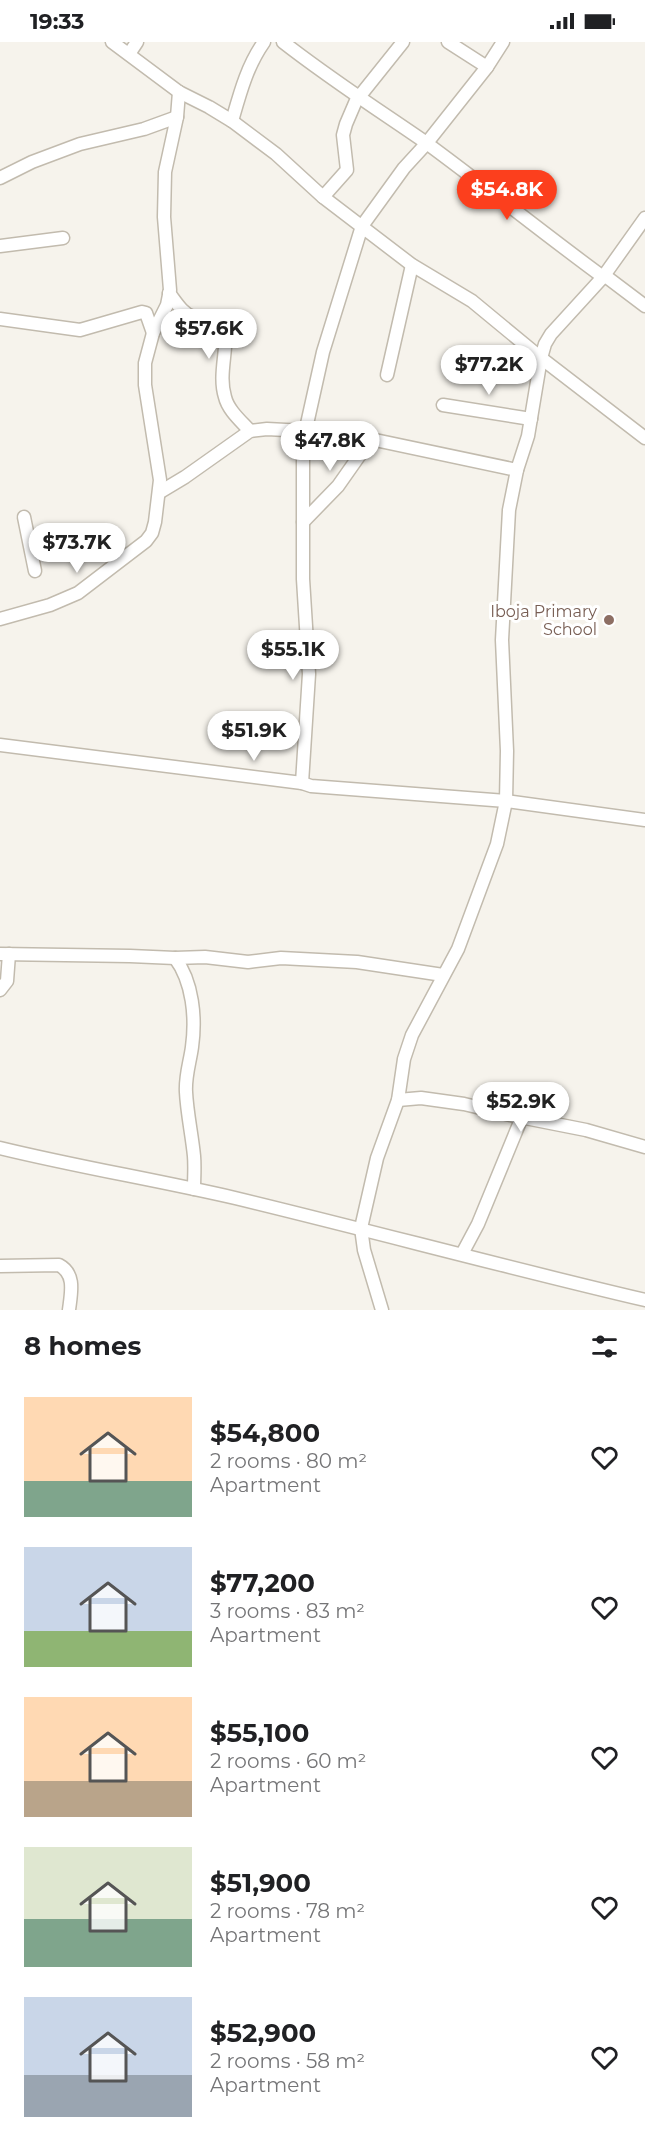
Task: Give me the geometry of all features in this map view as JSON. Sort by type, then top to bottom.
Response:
[{"type":"street","points":[[112,42],[179,92],[209,106],[232,121],[276,154],[323,197],[412,265],[472,301],[541,358],[645,438]]},
{"type":"street","points":[[129,54],[137,42]]},
{"type":"street","points":[[232,121],[243,81],[264,42]]},
{"type":"street","points":[[283,42],[316,68],[359,96],[528,218],[554,241],[645,306]]},
{"type":"street","points":[[323,197],[347,170],[345,124],[359,96],[403,42]]},
{"type":"street","points":[[448,42],[487,67]]},
{"type":"street","points":[[302,783],[309,674],[303,579],[303,442],[323,352],[362,226],[394,181],[487,67],[503,42]]},
{"type":"street","points":[[0,619],[50,605],[78,592],[146,541],[152,533],[160,480],[145,385],[145,363],[153,333],[167,305],[169,293],[169,264],[164,217],[165,172],[177,117],[179,92]]},
{"type":"street","points":[[0,178],[32,162],[80,144],[127,134],[177,117]]},
{"type":"street","points":[[382,1310],[364,1250],[361,1228],[377,1158],[398,1100],[404,1059],[412,1035],[458,949],[497,844],[506,801],[507,751],[502,640],[509,510],[517,470],[528,436],[541,358],[551,334],[604,276],[645,218]]},
{"type":"street","points":[[0,246],[63,238]]},
{"type":"street","points":[[387,375],[412,265]]},
{"type":"street","points":[[169,293],[183,311],[192,316],[220,323],[225,327],[223,375],[225,398],[250,431]]},
{"type":"street","points":[[0,319],[80,330],[142,312],[146,313],[153,333]]},
{"type":"street","points":[[443,405],[531,418]]},
{"type":"street","points":[[160,492],[250,431],[267,429],[342,433],[517,470]]},
{"type":"street","points":[[303,522],[338,486],[364,449],[375,440]]},
{"type":"street","points":[[24,517],[36,571]]},
{"type":"street","points":[[0,745],[311,786],[506,801],[645,820]]},
{"type":"street","points":[[0,990],[7,981],[4,954],[205,957],[248,962],[281,958],[357,962],[443,975]]},
{"type":"street","points":[[175,958],[183,969],[189,986],[194,1030],[186,1073],[194,1158],[194,1188]]},
{"type":"street","points":[[398,1100],[421,1098],[436,1100],[586,1130],[645,1147]]},
{"type":"street","points":[[462,1254],[478,1224],[522,1117]]},
{"type":"street","points":[[0,1148],[76,1166],[194,1188],[361,1228],[645,1302],[643,1310]]},
{"type":"street","points":[[0,1266],[59,1265],[70,1274],[69,1310]]},
{"type":"place","name":"Iboja Primary School","points":[[609,620]]}]
